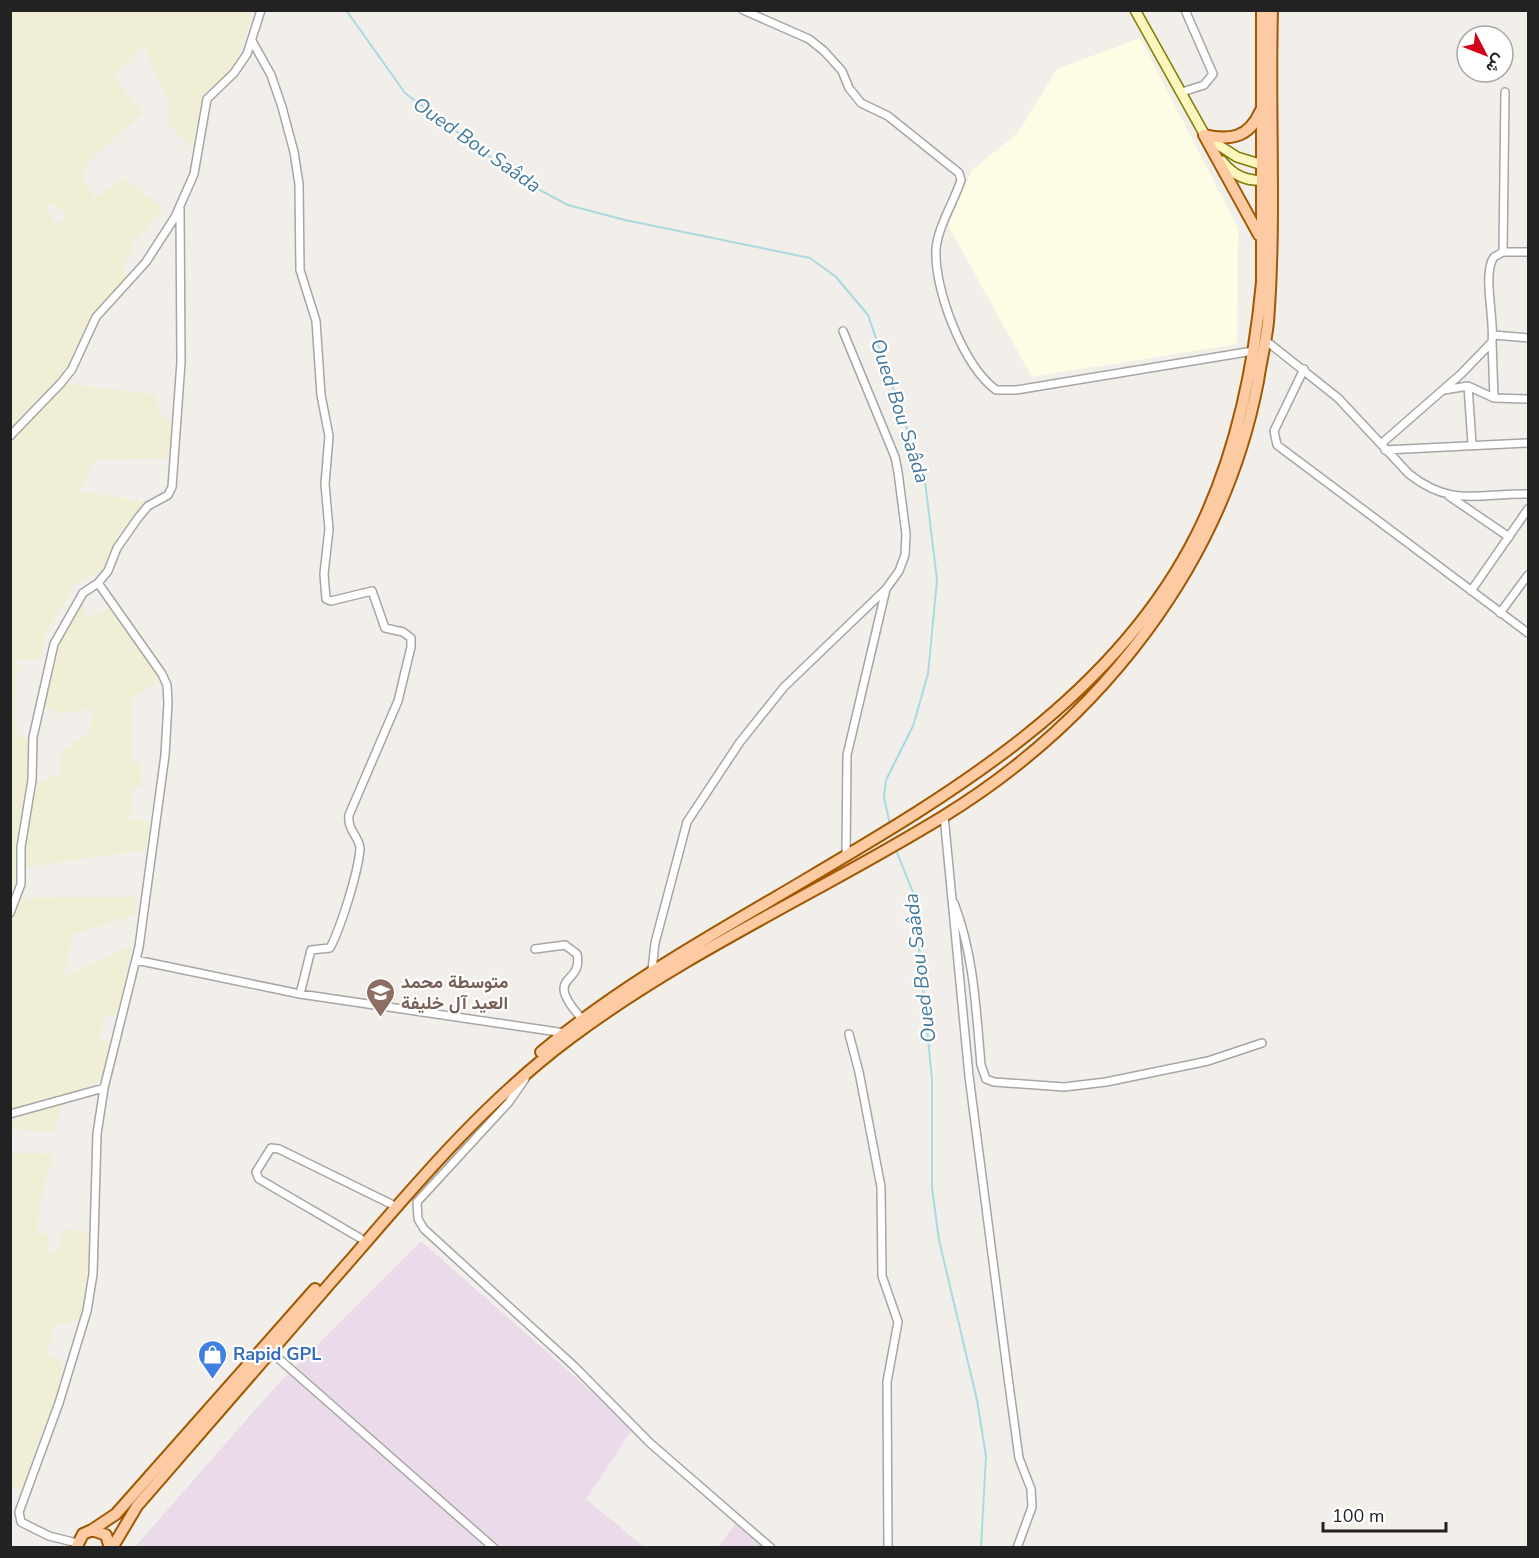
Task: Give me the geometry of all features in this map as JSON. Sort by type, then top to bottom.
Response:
[{"type":"main road","points":[[1136,10],[1248,212],[1261,242]]},
{"type":"main road","points":[[76,1545],[83,1534],[116,1514],[399,1203],[485,1112],[582,1019],[652,970],[917,813],[1011,748],[1050,717],[1095,675],[1155,604],[1197,534],[1218,485],[1240,420],[1253,351],[1262,282],[1261,242],[1267,173],[1260,112],[1262,10]]},
{"type":"main road","points":[[111,1547],[137,1506],[360,1238],[514,1074],[568,1034],[643,987],[863,864],[944,816],[1011,770],[1058,733],[1102,687],[1164,607],[1205,540],[1229,485],[1250,420],[1265,340],[1272,10]]},
{"type":"main road","points":[[1204,135],[1223,139],[1242,134],[1250,129],[1260,112]]},
{"type":"main road","points":[[1204,135],[1267,173]]},
{"type":"main road","points":[[1204,135],[1237,176],[1267,173]]},
{"type":"main road","points":[[93,1530],[106,1535],[111,1547]]},
{"type":"street","points":[[10,435],[72,369],[96,317],[146,262],[180,209],[196,168],[207,99],[234,73],[252,41],[256,18],[261,10]]},
{"type":"street","points":[[743,10],[808,39],[824,51],[842,71],[849,88],[861,103],[888,116],[959,173],[961,180],[936,248],[938,270],[948,309],[971,362],[978,373],[996,390],[1016,390],[1253,351]]},
{"type":"street","points":[[1182,92],[1207,83],[1213,74],[1185,10]]},
{"type":"street","points":[[252,41],[271,75],[282,107],[294,152],[299,184],[300,270],[316,321],[321,394],[328,436],[325,484],[329,529],[324,574],[326,599],[329,601],[372,591],[385,628],[403,632],[411,638],[398,701],[349,815],[350,828],[360,849],[348,896],[330,948],[311,950],[300,994]]},
{"type":"street","points":[[1503,252],[1505,92]]},
{"type":"street","points":[[10,913],[21,884],[21,847],[32,780],[33,736],[54,644],[83,592],[98,583],[108,571],[117,548],[138,518],[148,506],[168,495],[172,487],[181,362],[180,209]]},
{"type":"street","points":[[1494,398],[1488,269],[1494,256],[1503,252],[1528,252]]},
{"type":"street","points":[[652,970],[655,943],[687,822],[740,741],[784,687],[886,589],[899,571],[905,555],[906,534],[898,472],[891,446],[843,331]]},
{"type":"street","points":[[1383,447],[1493,339],[1528,338]]},
{"type":"street","points":[[1265,340],[1338,398],[1422,485],[1449,496],[1509,537]]},
{"type":"street","points":[[1304,369],[1274,431],[1277,445],[1528,633]]},
{"type":"street","points":[[1442,390],[1468,386],[1494,398],[1528,399]]},
{"type":"street","points":[[1468,386],[1472,444]]},
{"type":"street","points":[[1383,447],[1528,444]]},
{"type":"street","points":[[1449,496],[1528,494]]},
{"type":"street","points":[[1471,591],[1528,509]]},
{"type":"street","points":[[1500,613],[1528,575]]},
{"type":"street","points":[[76,1545],[30,1528],[21,1522],[19,1512],[59,1403],[87,1311],[93,1274],[97,1134],[104,1088],[136,960],[165,754],[167,685],[139,638],[106,598],[98,583]]},
{"type":"street","points":[[846,856],[847,755],[886,589]]},
{"type":"street","points":[[944,816],[969,1076],[1019,1458],[1031,1489],[1032,1507],[1017,1548]]},
{"type":"street","points":[[951,894],[965,932],[973,969],[981,1065],[986,1079],[994,1082],[1064,1087],[1106,1082],[1208,1061],[1262,1043]]},
{"type":"street","points":[[535,949],[565,945],[577,954],[578,963],[563,990],[567,1002],[582,1019]]},
{"type":"street","points":[[136,960],[300,994],[568,1034]]},
{"type":"street","points":[[849,1034],[881,1186],[882,1276],[898,1322],[887,1382],[888,1548]]},
{"type":"street","points":[[532,1068],[509,1102],[417,1202],[418,1219],[424,1229],[574,1366],[650,1443],[771,1548]]},
{"type":"street","points":[[10,1114],[104,1088]]},
{"type":"street","points":[[360,1238],[259,1179],[256,1172],[269,1150],[279,1149],[391,1203]]},
{"type":"street","points":[[268,1348],[494,1548]]},
{"type":"shaded area","points":[[1140,38],[1238,228],[1237,344],[1032,377],[948,225],[972,170],[1018,133],[1057,69]]},
{"type":"shaded area","points":[[421,1241],[633,1428],[586,1499],[644,1547],[134,1548],[277,1385]]},
{"type":"shaded area","points":[[738,1521],[768,1548],[717,1548]]},
{"type":"green space","points":[[10,11],[253,11],[237,62],[201,103],[192,148],[167,122],[170,105],[144,46],[112,76],[143,113],[95,155],[80,174],[95,198],[123,178],[164,208],[133,243],[122,271],[135,280],[97,320],[63,383],[156,395],[160,414],[174,424],[168,458],[94,460],[79,491],[151,503],[123,530],[103,570],[74,585],[46,633],[40,660],[18,659],[14,715],[18,736],[29,739],[34,783],[61,774],[63,750],[89,734],[93,708],[60,714],[43,706],[58,643],[80,602],[89,618],[111,607],[161,680],[130,700],[132,760],[141,764],[142,786],[133,788],[129,819],[151,822],[145,850],[26,867],[14,898],[138,897],[134,915],[73,935],[63,977],[132,945],[118,1015],[104,1016],[100,1040],[110,1043],[102,1080],[63,1099],[54,1132],[10,1129]],"holes":[[[51,203],[68,215],[57,224],[45,210]]]},
{"type":"green space","points":[[10,1153],[52,1154],[40,1204],[37,1235],[48,1234],[48,1252],[60,1252],[63,1230],[88,1231],[90,1278],[81,1318],[53,1327],[46,1356],[63,1360],[57,1398],[37,1442],[22,1489],[10,1488]]},
{"type":"waterway","name":"Oued Bou Saâda","points":[[346,10],[405,93],[521,180],[568,205],[625,220],[810,258],[836,277],[868,315],[925,481],[937,580],[928,674],[913,726],[886,780],[884,798],[890,824]]},
{"type":"waterway","name":"Oued Bou Saâda","points":[[896,850],[914,895],[932,1080],[932,1188],[939,1240],[977,1400],[986,1456],[981,1548]]},
{"type":"place","name":"متوسطة محمد العيد آل خليفة","points":[[380,1018]]},
{"type":"place","name":"Rapid GPL","points":[[212,1380]]}]
